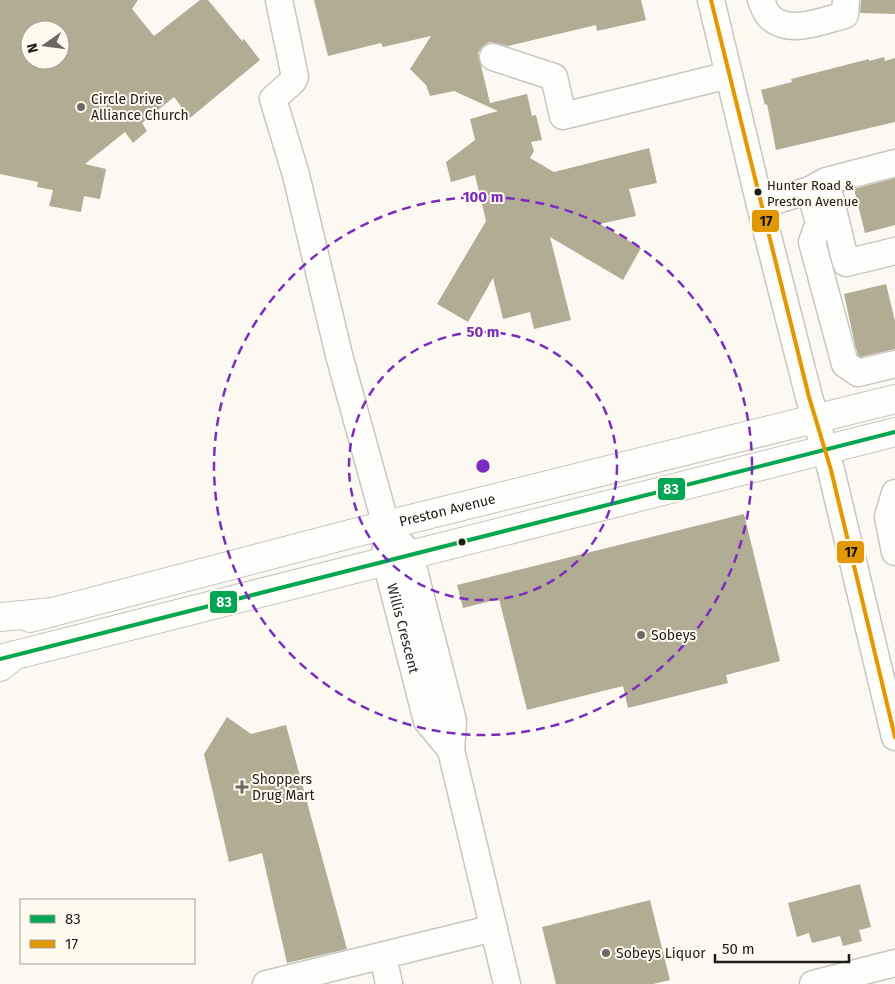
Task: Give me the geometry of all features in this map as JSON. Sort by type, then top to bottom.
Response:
[{"type":"main road","name":"Preston Avenue","points":[[0,626],[895,399]]},
{"type":"main road","points":[[5,660],[824,448],[895,432]]},
{"type":"main road","points":[[0,617],[53,612]]},
{"type":"street","name":"Willis Crescent","points":[[278,0],[295,77],[273,99],[296,175],[324,297],[385,527],[398,558],[427,721],[450,750],[507,984]]},
{"type":"street","points":[[761,0],[769,17],[783,25],[801,26],[845,15],[846,0]]},
{"type":"street","points":[[719,2],[729,75],[760,205],[816,419],[888,677],[895,737]]},
{"type":"street","points":[[493,57],[554,76],[563,116],[729,75]]},
{"type":"street","points":[[760,205],[895,163]]},
{"type":"street","points":[[818,186],[819,223],[812,242],[844,364],[858,373],[895,364]]},
{"type":"street","points":[[818,186],[846,263],[895,251]]},
{"type":"street","points":[[893,500],[889,526],[895,552]]},
{"type":"street","points":[[266,984],[494,928]]},
{"type":"street","points":[[383,956],[389,984]]},
{"type":"street","points":[[813,984],[895,964]]},
{"type":"building","name":"Circle Drive Alliance Church","points":[[0,0],[138,0],[132,9],[154,36],[200,0],[208,0],[242,41],[244,39],[260,60],[190,118],[174,97],[142,123],[147,131],[133,143],[125,132],[85,164],[106,169],[100,199],[84,196],[81,212],[49,206],[53,190],[37,187],[38,182],[0,174]]},
{"type":"building","points":[[314,0],[641,0],[646,20],[597,31],[596,25],[508,46],[490,42],[483,46],[478,53],[490,103],[527,94],[532,116],[536,115],[542,140],[531,142],[534,151],[530,158],[554,172],[649,148],[657,183],[629,189],[636,216],[600,224],[641,248],[623,280],[550,237],[571,320],[534,329],[530,312],[503,319],[493,278],[468,322],[437,304],[486,221],[475,175],[451,182],[446,162],[475,140],[470,119],[498,111],[454,91],[430,96],[426,85],[410,69],[431,36],[383,47],[381,43],[328,56]]},
{"type":"building","points":[[861,0],[895,0],[895,14],[860,13]]},
{"type":"building","points":[[884,57],[885,61],[895,58],[895,122],[776,150],[767,104],[765,105],[761,90],[792,82],[791,79],[869,59],[869,61]]},
{"type":"building","points":[[895,178],[895,225],[865,233],[854,189]]},
{"type":"building","points":[[886,284],[895,321],[895,349],[861,357],[858,355],[855,345],[844,294]]},
{"type":"building","name":"Sobeys","points":[[744,514],[780,661],[726,675],[728,683],[628,708],[623,686],[527,710],[499,599],[463,608],[457,585]]},
{"type":"building","points":[[227,717],[251,734],[286,725],[347,949],[287,963],[262,853],[229,862],[204,754]]},
{"type":"building","points":[[860,884],[871,927],[859,930],[862,941],[843,946],[840,936],[812,943],[809,933],[797,937],[788,903]]},
{"type":"building","name":"Sobeys Liquor","points":[[650,900],[670,980],[653,984],[556,984],[542,927]]},
{"type":"transit line","name":"17","points":[[711,0],[809,397],[831,470],[895,737]]},
{"type":"transit line","name":"83","points":[[0,659],[895,432]]},
{"type":"place","name":"Circle Drive Alliance Church","points":[[81,107]]},
{"type":"place","name":"Hunter Road & Preston Avenue","points":[[758,192]]},
{"type":"place","name":"Sobeys","points":[[641,635]]},
{"type":"place","name":"Shoppers Drug Mart","points":[[242,787]]},
{"type":"place","name":"Sobeys Liquor","points":[[606,953]]}]
